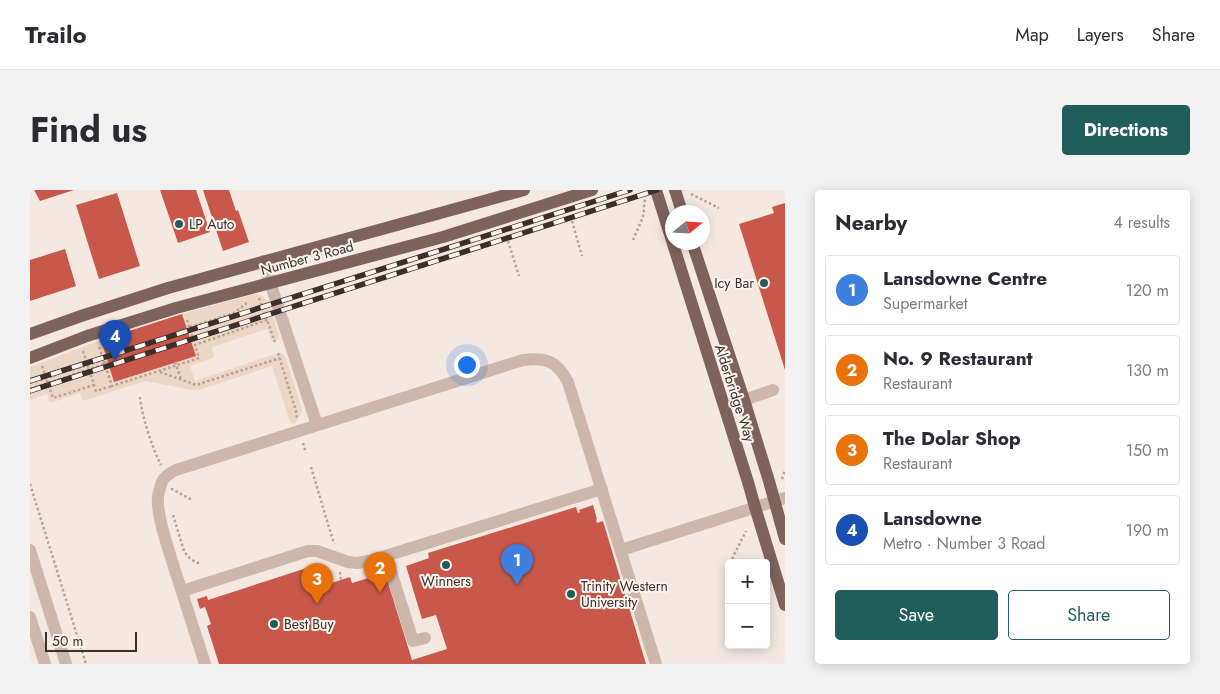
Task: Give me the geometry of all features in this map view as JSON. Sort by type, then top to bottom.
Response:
[{"type":"main road","name":"Number 3 Road","points":[[30,334],[168,288],[524,190]]},
{"type":"main road","name":"Number 3 Road","points":[[36,361],[87,336],[176,308],[443,237],[592,190]]},
{"type":"main road","points":[[675,190],[680,205]]},
{"type":"main road","name":"Alderbridge Way","points":[[651,193],[748,482],[785,605]]},
{"type":"main road","name":"Alderbridge Way","points":[[695,250],[744,400],[780,500],[785,539]]},
{"type":"street","points":[[263,262],[317,425]]},
{"type":"street","points":[[205,664],[167,543],[158,507],[161,482],[166,475],[176,470],[523,360],[536,359],[548,361],[557,366],[568,382],[656,664]]},
{"type":"street","points":[[744,400],[774,390]]},
{"type":"street","points":[[182,591],[308,551],[317,551],[336,563],[369,561],[602,488]]},
{"type":"street","points":[[621,550],[780,500]]},
{"type":"street","points":[[30,550],[66,664]]},
{"type":"street","points":[[386,556],[413,641],[425,638]]},
{"type":"street","points":[[30,617],[45,664]]},
{"type":"path","points":[[633,240],[651,193]]},
{"type":"path","points":[[690,194],[719,208]]},
{"type":"path","points":[[572,221],[582,256]]},
{"type":"path","points":[[508,241],[519,276]]},
{"type":"path","points":[[258,294],[275,342]]},
{"type":"path","points":[[190,327],[234,313],[249,301]]},
{"type":"path","points":[[82,349],[96,391],[199,358],[187,320]]},
{"type":"path","points":[[195,345],[267,320]]},
{"type":"path","points":[[214,338],[215,343]]},
{"type":"path","points":[[99,347],[103,360],[107,361],[105,364],[112,386]]},
{"type":"path","points":[[278,353],[296,411],[297,422]]},
{"type":"path","points":[[158,371],[196,385],[280,358]]},
{"type":"path","points":[[30,383],[103,360]]},
{"type":"path","points":[[36,361],[46,378],[53,398],[94,385]]},
{"type":"path","points":[[30,389],[105,364]]},
{"type":"path","points":[[176,364],[181,380]]},
{"type":"path","points":[[225,371],[226,375]]},
{"type":"path","points":[[140,397],[144,417],[161,465]]},
{"type":"path","points":[[302,438],[306,453]]},
{"type":"path","points":[[311,467],[334,543],[336,563],[342,580]]},
{"type":"path","points":[[782,479],[785,470]]},
{"type":"path","points":[[30,484],[86,664]]},
{"type":"path","points":[[171,494],[172,488],[192,500]]},
{"type":"path","points":[[173,514],[184,552],[190,559],[201,564]]},
{"type":"path","points":[[732,559],[746,531]]},
{"type":"path","points":[[340,572],[345,574]]},
{"type":"shaded area","points":[[255,294],[261,295],[268,301],[279,335],[277,340],[272,342],[267,329],[212,347],[213,358],[190,366],[195,381],[282,353],[285,356],[302,409],[297,421],[294,424],[290,422],[272,366],[199,390],[145,381],[83,401],[80,393],[50,403],[47,394],[30,400],[30,367],[101,340],[182,314]],"holes":[[[148,339],[153,355],[110,369],[105,353]]]},
{"type":"building","points":[[34,190],[74,190],[40,201]]},
{"type":"building","points":[[160,190],[196,190],[210,232],[178,243]]},
{"type":"building","points":[[203,190],[229,190],[249,242],[223,251]]},
{"type":"building","points":[[117,193],[140,266],[99,279],[76,205]]},
{"type":"building","points":[[785,203],[785,370],[739,224],[774,213],[772,207]]},
{"type":"building","points":[[65,249],[76,286],[30,301],[30,260]]},
{"type":"building","points":[[182,314],[196,356],[114,382],[101,340]]},
{"type":"building","points":[[593,505],[597,523],[603,521],[646,664],[219,664],[207,626],[211,624],[205,607],[200,609],[197,599],[207,596],[208,600],[316,565],[322,586],[350,577],[352,583],[385,573],[412,660],[447,649],[436,615],[422,619],[406,566],[429,558],[428,553],[576,507],[578,513],[580,512],[579,510]]},
{"type":"railway","points":[[30,381],[630,190]]},
{"type":"railway","points":[[30,391],[657,190]]},
{"type":"place","name":"LP Auto","points":[[179,224]]},
{"type":"place","name":"Icy Bar","points":[[764,283]]},
{"type":"place","name":"Lansdowne","points":[[115,361]]},
{"type":"place","name":"Winners","points":[[446,565]]},
{"type":"place","name":"Lansdowne Centre","points":[[517,585]]},
{"type":"place","name":"No. 9 Restaurant","points":[[380,593]]},
{"type":"place","name":"Trinity Western University","points":[[571,594]]},
{"type":"place","name":"The Dolar Shop","points":[[317,604]]},
{"type":"place","name":"Best Buy","points":[[274,624]]}]
